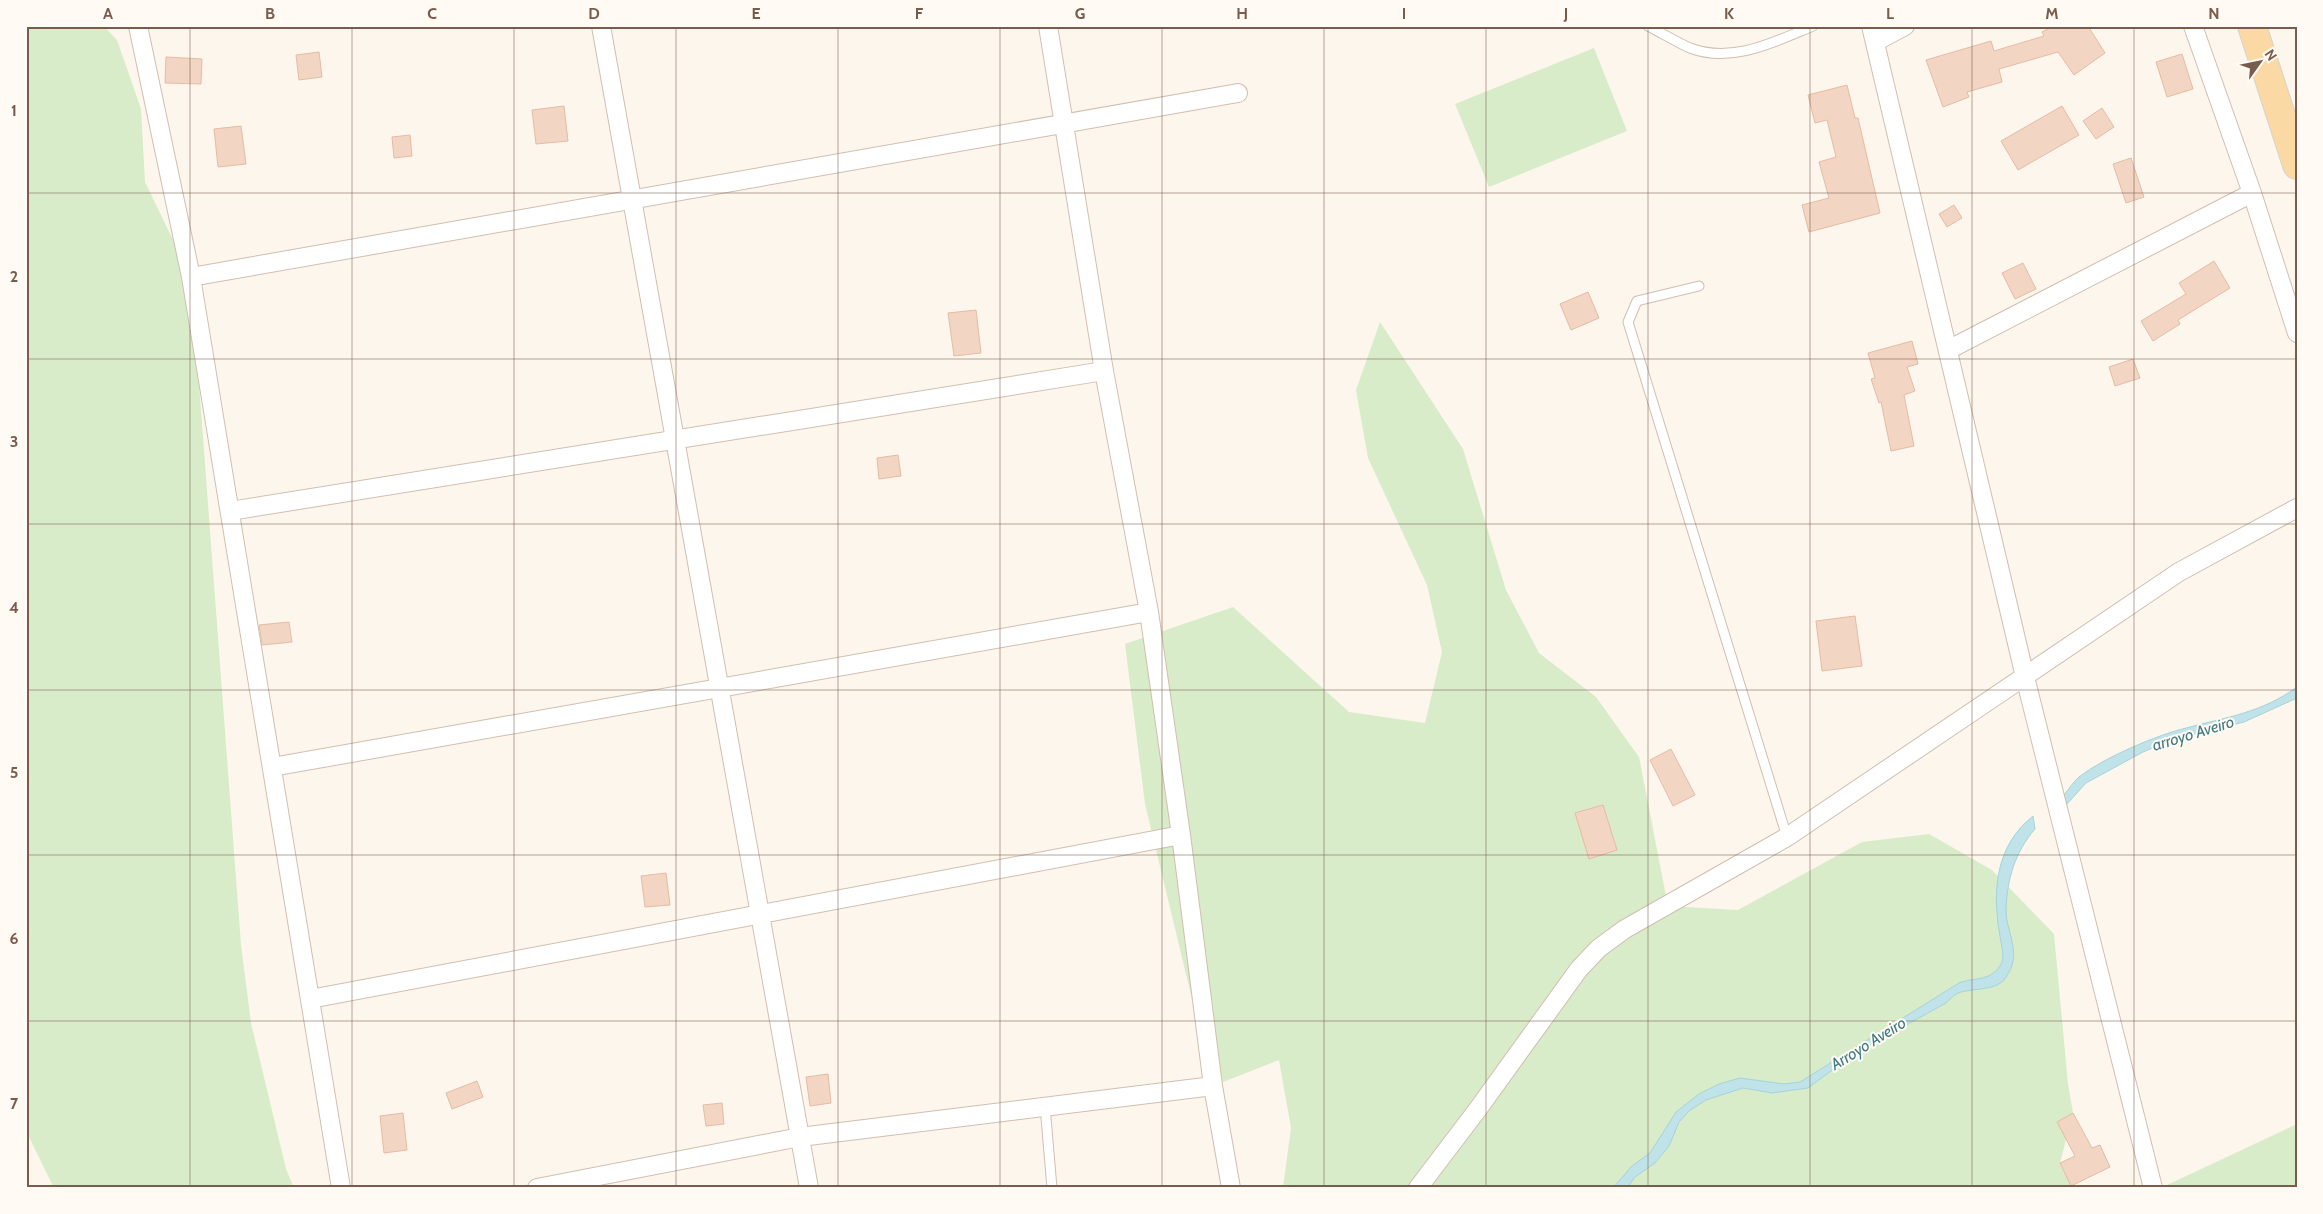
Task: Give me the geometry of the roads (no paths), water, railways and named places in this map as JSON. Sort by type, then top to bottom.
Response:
[{"type":"main road","points":[[2252,26],[2297,165]]},
{"type":"street","points":[[138,26],[191,277],[341,1188]]},
{"type":"street","points":[[601,26],[810,1188]]},
{"type":"street","points":[[1048,26],[1104,371],[1149,612],[1181,835],[1213,1086],[1231,1188]]},
{"type":"street","points":[[1905,26],[1873,34],[2025,677],[2153,1188]]},
{"type":"street","points":[[2193,26],[2252,193],[2297,333]]},
{"type":"street","points":[[191,277],[1238,93]]},
{"type":"street","points":[[1948,350],[2252,193]]},
{"type":"street","points":[[230,510],[1104,371]]},
{"type":"street","points":[[1418,1188],[1478,1109],[1578,969],[1599,948],[1625,930],[1787,837],[2179,572],[2297,508]]},
{"type":"street","points":[[272,767],[1149,612]]},
{"type":"street","points":[[310,999],[1181,835]]},
{"type":"street","points":[[537,1188],[573,1184],[800,1137],[1213,1086]]},
{"type":"lane","points":[[1648,26],[1691,48],[1723,54],[1754,50],[1813,26]]},
{"type":"lane","points":[[1699,286],[1636,301],[1628,322],[1787,837]]},
{"type":"lane","points":[[1045,1106],[1052,1188]]},
{"type":"water","name":"arroyo Aveiro","points":[[2297,687],[2297,698],[2244,722],[2175,739],[2143,752],[2086,783],[2067,804],[2064,795],[2077,779],[2102,762],[2174,731],[2230,717],[2270,703]]},
{"type":"water","name":"Arroyo Aveiro","points":[[2033,816],[2035,829],[2017,857],[2008,888],[2006,910],[2014,957],[2009,972],[2003,981],[1992,987],[1958,993],[1946,1003],[1854,1054],[1808,1088],[1772,1093],[1743,1088],[1706,1100],[1689,1111],[1679,1122],[1669,1146],[1655,1163],[1635,1177],[1627,1188],[1613,1188],[1632,1166],[1650,1153],[1676,1112],[1699,1094],[1719,1084],[1740,1078],[1784,1084],[1800,1082],[1959,983],[1986,977],[1996,971],[2002,963],[2003,955],[1996,903],[1999,871],[2011,841],[2020,828]]}]
